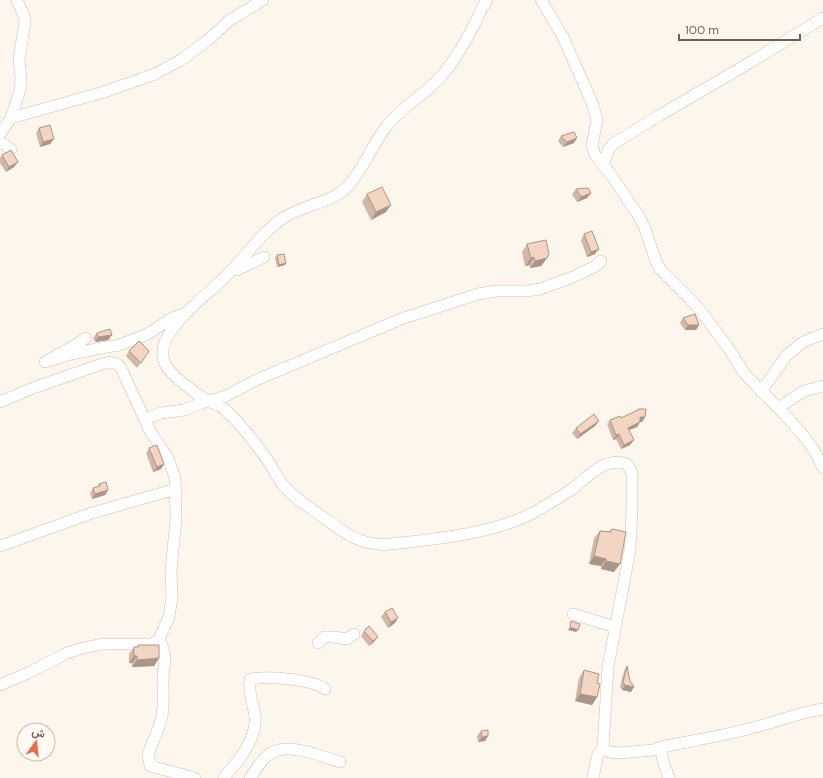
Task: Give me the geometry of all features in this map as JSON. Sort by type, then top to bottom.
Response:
[{"type":"street","points":[[0,134],[11,118],[21,84],[19,59],[25,28],[24,16],[17,0]]},
{"type":"street","points":[[11,118],[104,92],[155,74],[181,60],[208,40],[230,20],[263,0]]},
{"type":"street","points":[[487,0],[466,40],[445,72],[423,95],[394,117],[376,142],[350,184],[343,192],[301,208],[281,220],[263,235],[224,278],[173,327],[166,338],[162,351],[163,360],[172,374],[208,401],[219,404],[241,426],[271,465],[283,485],[301,502],[358,540],[375,544],[391,544],[428,539],[506,525],[537,511],[572,489],[604,465],[620,462],[627,464],[632,472],[630,550],[608,667],[603,748],[598,754],[593,778]]},
{"type":"street","points":[[541,0],[562,35],[593,104],[597,120],[592,149],[612,176],[644,226],[656,262],[697,306],[729,349],[744,373],[802,434],[814,450],[823,468]]},
{"type":"street","points":[[603,165],[609,149],[618,141],[823,18]]},
{"type":"street","points":[[0,142],[11,149]]},
{"type":"street","points":[[224,278],[264,256]]},
{"type":"street","points":[[145,419],[161,413],[184,410],[237,391],[254,382],[402,319],[478,294],[496,291],[532,291],[540,289],[573,277],[596,266],[601,260]]},
{"type":"street","points":[[86,338],[45,362],[71,354],[116,346],[146,335],[172,318],[186,313]]},
{"type":"street","points":[[761,392],[786,356],[803,342],[823,334]]},
{"type":"street","points":[[0,402],[33,388],[110,361],[115,362],[120,366],[150,430],[168,458],[176,478],[176,519],[171,570],[172,597],[169,617],[159,639],[152,644],[102,644],[67,652],[28,673],[0,685]]},
{"type":"street","points":[[778,408],[804,392],[823,386]]},
{"type":"street","points":[[0,546],[92,513],[176,489]]},
{"type":"street","points":[[573,614],[615,627]]},
{"type":"street","points":[[318,643],[324,637],[334,637],[347,640],[354,634]]},
{"type":"street","points":[[159,639],[165,652],[163,680],[164,701],[162,716],[148,754],[148,761],[150,766],[195,778]]},
{"type":"street","points":[[224,778],[248,745],[254,728],[255,716],[250,700],[250,679],[275,678],[306,682],[320,685],[326,689]]},
{"type":"street","points":[[603,748],[609,752],[619,753],[654,750],[661,747],[727,734],[784,720],[807,711],[823,709]]},
{"type":"street","points":[[661,747],[662,761],[669,778]]},
{"type":"street","points":[[250,778],[268,755],[280,750],[291,749],[303,751],[340,762]]},
{"type":"building","points":[[50,125],[54,139],[43,142],[39,128]]},
{"type":"building","points":[[574,132],[577,138],[567,142],[561,136]]},
{"type":"building","points":[[11,150],[18,162],[9,167],[2,155]]},
{"type":"building","points":[[382,187],[391,205],[376,212],[367,194]]},
{"type":"building","points":[[588,188],[591,193],[581,197],[576,189]]},
{"type":"building","points":[[592,231],[599,249],[591,252],[584,234]]},
{"type":"building","points":[[546,240],[549,254],[547,258],[535,261],[534,257],[531,258],[527,244]]},
{"type":"building","points":[[284,254],[286,263],[279,265],[277,255]]},
{"type":"building","points":[[695,314],[699,325],[688,325],[683,318]]},
{"type":"building","points":[[110,329],[112,335],[98,337],[97,333]]},
{"type":"building","points":[[139,341],[149,351],[141,363],[129,351]]},
{"type":"building","points":[[638,409],[646,409],[645,417],[640,417],[640,422],[628,428],[634,440],[624,445],[619,434],[616,435],[610,420],[620,416],[621,418]]},
{"type":"building","points":[[594,414],[599,421],[580,434],[576,428]]},
{"type":"building","points":[[157,445],[164,464],[157,467],[149,448]]},
{"type":"building","points":[[106,482],[108,490],[95,494],[93,488]]},
{"type":"building","points":[[612,529],[626,532],[620,564],[606,561],[606,559],[594,556],[600,531],[611,532]]},
{"type":"building","points":[[392,608],[398,618],[391,622],[385,612]]},
{"type":"building","points":[[571,621],[580,624],[578,630],[570,627]]},
{"type":"building","points":[[369,626],[378,637],[373,641],[364,631]]},
{"type":"building","points":[[138,645],[159,645],[159,658],[137,660],[137,656],[134,656],[134,647],[138,647]]},
{"type":"building","points":[[627,666],[630,681],[634,687],[625,685],[623,682]]},
{"type":"building","points":[[584,670],[599,674],[597,683],[600,684],[597,697],[580,694]]},
{"type":"building","points":[[488,730],[488,736],[482,737],[481,731]]}]
